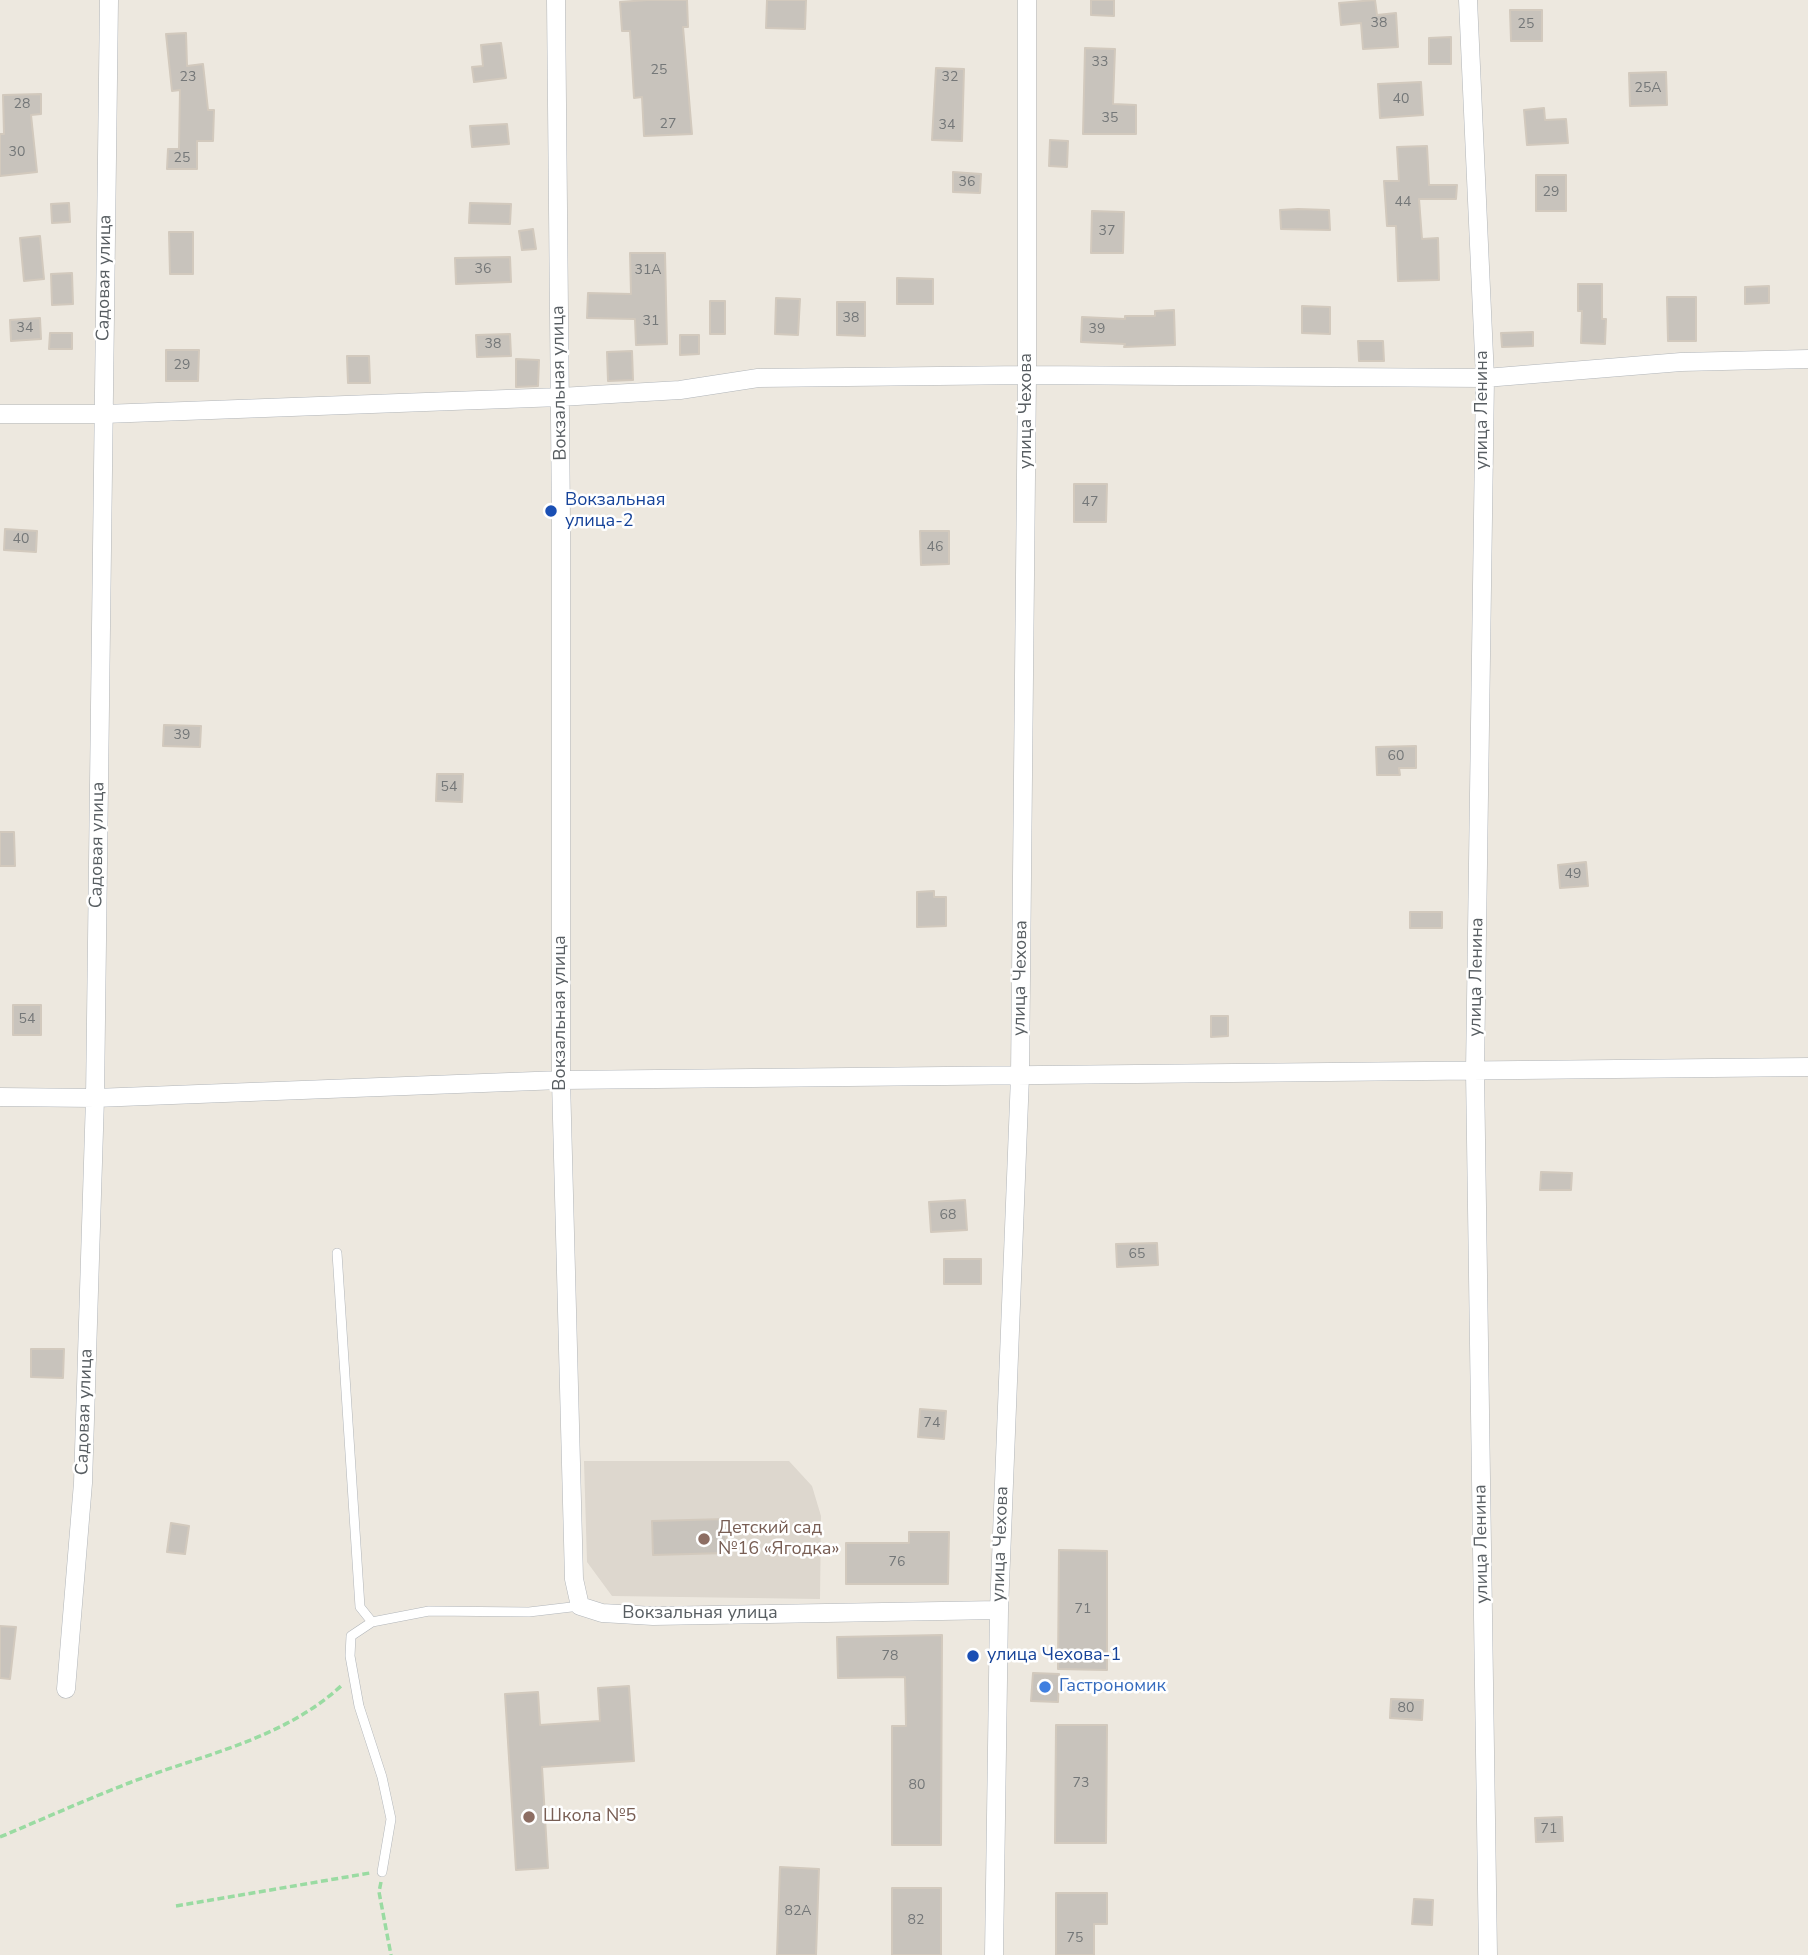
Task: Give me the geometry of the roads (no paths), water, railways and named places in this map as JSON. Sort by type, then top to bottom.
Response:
[{"type":"street","name":"Садовая улица","points":[[66,1689],[83,1483],[95,1098],[109,0]]},
{"type":"street","name":"Вокзальная улица","points":[[556,0],[560,397],[561,1080],[574,1579],[580,1606],[602,1613],[653,1616],[999,1610]]},
{"type":"street","name":"улица Чехова","points":[[994,1955],[999,1610],[1020,1076],[1027,374],[1027,0]]},
{"type":"street","name":"улица Ленина","points":[[1468,0],[1485,378],[1475,1071],[1488,1955]]},
{"type":"street","points":[[0,414],[104,414],[560,397],[680,390],[758,378],[1027,374],[1485,378],[1681,362],[1808,359]]},
{"type":"street","points":[[0,1097],[95,1098],[561,1080],[1808,1067]]},
{"type":"lane","points":[[337,1254],[360,1607],[372,1622]]},
{"type":"lane","points":[[382,1872],[391,1819],[382,1777],[359,1706],[350,1656],[351,1636],[372,1622],[429,1611],[529,1612],[580,1606]]},
{"type":"place","name":"Вокзальная улица-2","points":[[551,511]]},
{"type":"place","name":"Детский сад №16 «Ягодка»","points":[[704,1539]]},
{"type":"place","name":"улица Чехова-1","points":[[973,1656]]},
{"type":"place","name":"Гастрономик","points":[[1045,1687]]},
{"type":"place","name":"Школа №5","points":[[529,1817]]}]
